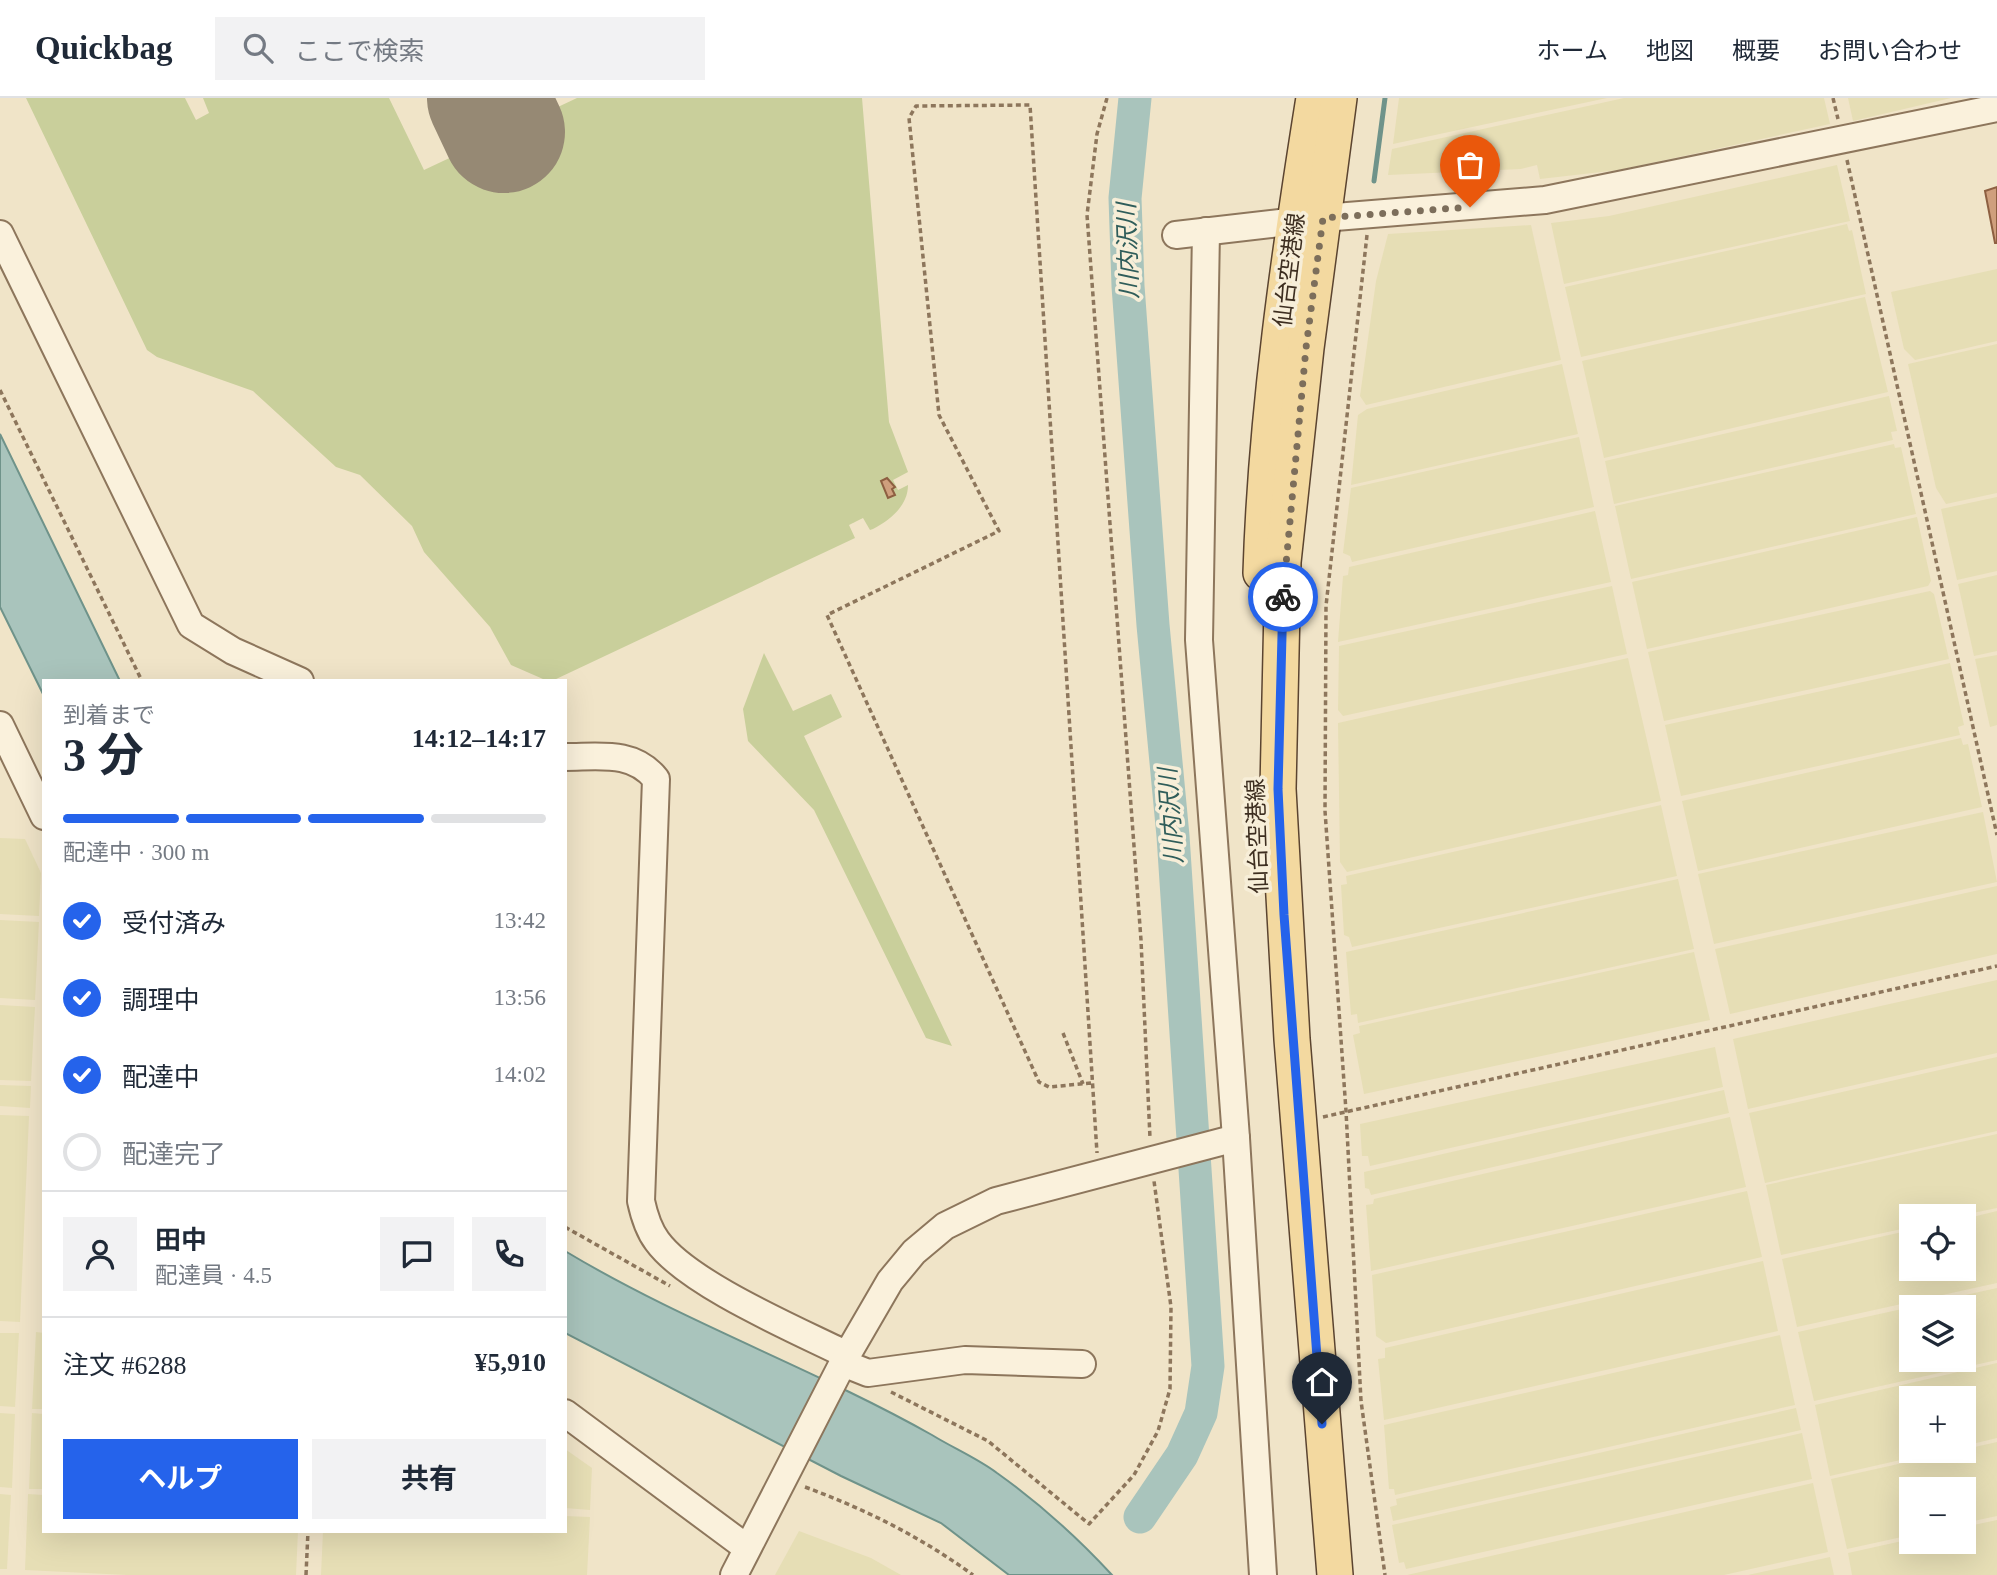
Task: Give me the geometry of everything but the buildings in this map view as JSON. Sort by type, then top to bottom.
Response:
[{"type":"main road","name":"仙台空港線","points":[[1314,98],[1309,219],[1283,562],[1278,789],[1292,1039],[1335,1575]]},
{"type":"main road","name":"仙台空港線","points":[[1311,1575],[1266,1008],[1254,757],[1264,483],[1309,219],[1339,98]]},
{"type":"street","points":[[1175,235],[1309,219],[1545,200],[1843,141],[1997,107]]},
{"type":"street","points":[[1206,231],[1199,640],[1230,1139],[1263,1575]]},
{"type":"street","points":[[0,234],[191,625],[233,651],[296,679]]},
{"type":"street","points":[[0,725],[42,812]]},
{"type":"street","points":[[567,757],[624,758],[645,765],[656,779],[641,1201],[646,1221],[656,1241],[682,1268],[843,1362],[868,1373],[965,1360],[1082,1364]]},
{"type":"street","points":[[734,1575],[843,1362],[890,1281],[914,1252],[945,1226],[996,1201],[1230,1139]]},
{"type":"street","points":[[567,1414],[747,1548]]},
{"type":"path","points":[[868,1373],[897,1396],[988,1441],[1089,1524],[1134,1475],[1158,1431],[1170,1389],[1171,1307],[1155,1158],[1087,215],[1097,134],[1107,98]]},
{"type":"path","points":[[1833,98],[1997,835]]},
{"type":"path","points":[[1091,1083],[1049,1087],[1039,1082],[827,615],[999,531],[939,415],[909,118],[916,106],[1030,105],[1091,1083],[1099,1172]]},
{"type":"path","points":[[1369,216],[1326,606],[1325,811],[1346,1111],[1361,1401],[1385,1575]]},
{"type":"path","points":[[0,390],[141,679]]},
{"type":"path","points":[[1346,1111],[1997,966]]},
{"type":"path","points":[[1063,1033],[1083,1084]]},
{"type":"path","points":[[567,1228],[672,1286],[682,1268]]},
{"type":"path","points":[[786,1476],[851,1504],[910,1535],[972,1575]]},
{"type":"path","points":[[306,1575],[308,1533]]},
{"type":"shaded area","points":[[1399,98],[1607,98],[1393,144]]},
{"type":"shaded area","points":[[1624,98],[1824,98],[1830,124],[1619,170],[1540,179],[1537,165],[1521,169],[1388,175],[1392,149]]},
{"type":"shaded area","points":[[1848,98],[1951,98],[1853,121]]},
{"type":"shaded area","points":[[1837,165],[1850,221],[1564,284],[1551,223],[1609,216]]},
{"type":"shaded area","points":[[1847,224],[1849,231],[1852,230],[1866,294],[1581,357],[1565,287]]},
{"type":"shaded area","points":[[1531,225],[1561,360],[1366,405],[1360,396],[1376,281],[1388,234]]},
{"type":"shaded area","points":[[1997,269],[1997,341],[1915,360],[1904,349],[1891,292]]},
{"type":"shaded area","points":[[1865,297],[1888,392],[1604,458],[1582,361]]},
{"type":"shaded area","points":[[1997,344],[1997,493],[1946,504],[1936,488],[1908,364]]},
{"type":"shaded area","points":[[1562,364],[1578,434],[1351,485],[1358,415],[1367,409]]},
{"type":"shaded area","points":[[1889,396],[1897,431],[1891,432],[1893,440],[1614,504],[1605,461]]},
{"type":"shaded area","points":[[1579,437],[1594,507],[1352,562],[1350,556],[1343,553],[1351,488]]},
{"type":"shaded area","points":[[1894,444],[1895,448],[1901,447],[1916,514],[1631,579],[1615,506]]},
{"type":"shaded area","points":[[1997,497],[1997,571],[1957,580],[1941,509]]},
{"type":"shaded area","points":[[1595,511],[1611,582],[1338,642],[1343,576],[1348,575],[1349,567]]},
{"type":"shaded area","points":[[1917,517],[1931,581],[1928,586],[1647,649],[1632,582]]},
{"type":"shaded area","points":[[1997,575],[1997,651],[1974,656],[1958,584]]},
{"type":"shaded area","points":[[1612,586],[1627,654],[1343,716],[1338,710],[1339,646]]},
{"type":"shaded area","points":[[1930,591],[1934,594],[1949,659],[1664,721],[1648,652]]},
{"type":"shaded area","points":[[1997,655],[1997,725],[1990,727],[1975,659]]},
{"type":"shaded area","points":[[1628,658],[1661,801],[1347,872],[1340,862],[1338,723]]},
{"type":"shaded area","points":[[1950,663],[1964,725],[1958,727],[1960,735],[1681,796],[1665,725]]},
{"type":"shaded area","points":[[1961,738],[1963,745],[1968,744],[1982,807],[1698,871],[1682,801]]},
{"type":"shaded area","points":[[1661,805],[1677,876],[1352,947],[1349,937],[1344,935],[1341,885],[1347,884],[1346,876]]},
{"type":"shaded area","points":[[1983,812],[1997,882],[1714,944],[1698,874]]},
{"type":"shaded area","points":[[0,838],[25,839],[41,873],[39,916],[0,914]]},
{"type":"shaded area","points":[[1678,879],[1694,949],[1358,1023],[1357,1014],[1351,1015],[1346,952]]},
{"type":"shaded area","points":[[1997,886],[1997,954],[1730,1014],[1715,949]]},
{"type":"shaded area","points":[[0,920],[39,922],[35,1000],[0,998]]},
{"type":"shaded area","points":[[1694,952],[1710,1020],[1364,1094],[1353,1035],[1360,1033],[1359,1026]]},
{"type":"shaded area","points":[[1997,980],[1997,1053],[1748,1109],[1733,1039]]},
{"type":"shaded area","points":[[0,1005],[35,1007],[31,1081],[0,1080]]},
{"type":"shaded area","points":[[1715,1047],[1723,1087],[1370,1166],[1368,1156],[1362,1156],[1360,1124]]},
{"type":"shaded area","points":[[1997,1057],[1997,1131],[1765,1183],[1749,1113]]},
{"type":"shaded area","points":[[0,1085],[31,1086],[30,1108],[0,1106]]},
{"type":"shaded area","points":[[1724,1090],[1729,1113],[1371,1195],[1369,1189],[1365,1188],[1364,1172]]},
{"type":"shaded area","points":[[0,1115],[29,1116],[20,1322],[0,1321]]},
{"type":"shaded area","points":[[1730,1117],[1746,1187],[1371,1271],[1366,1205],[1373,1204],[1374,1199]]},
{"type":"shaded area","points":[[1997,1134],[1997,1208],[1976,1212],[1976,1204],[1899,1204],[1899,1230],[1781,1255],[1766,1185]]},
{"type":"shaded area","points":[[1747,1191],[1762,1257],[1386,1343],[1376,1336],[1372,1275]]},
{"type":"shaded area","points":[[1997,1211],[1997,1283],[1942,1295],[1899,1295],[1899,1305],[1797,1327],[1782,1259],[1899,1233],[1899,1281],[1976,1281],[1976,1216]]},
{"type":"shaded area","points":[[1763,1261],[1778,1331],[1384,1420],[1378,1359],[1385,1358],[1385,1348]]},
{"type":"shaded area","points":[[1997,1288],[1997,1360],[1976,1365],[1976,1295],[1965,1295]]},
{"type":"shaded area","points":[[1899,1310],[1899,1372],[1943,1372],[1814,1401],[1798,1332]]},
{"type":"shaded area","points":[[36,1332],[42,1333],[42,1409],[32,1409]]},
{"type":"shaded area","points":[[0,1333],[19,1333],[15,1407],[0,1406]]},
{"type":"shaded area","points":[[1780,1335],[1795,1405],[1395,1495],[1394,1489],[1389,1489],[1384,1425]]},
{"type":"shaded area","points":[[1997,1363],[1997,1438],[1976,1443],[1976,1386],[1899,1386],[1899,1460],[1830,1476],[1815,1405],[1958,1372],[1976,1372],[1976,1368]]},
{"type":"shaded area","points":[[1796,1408],[1801,1430],[1393,1521],[1390,1507],[1397,1505],[1396,1499]]},
{"type":"shaded area","points":[[0,1413],[15,1414],[12,1488],[0,1487]]},
{"type":"shaded area","points":[[32,1413],[42,1414],[42,1489],[29,1489]]},
{"type":"shaded area","points":[[1802,1433],[1812,1479],[1406,1569],[1404,1562],[1399,1563],[1392,1525]]},
{"type":"shaded area","points":[[1997,1442],[1997,1516],[1976,1520],[1976,1477],[1899,1477],[1899,1538],[1847,1549],[1831,1479],[1903,1463],[1976,1463],[1976,1447]]},
{"type":"shaded area","points":[[567,1450],[592,1468],[590,1510],[567,1508]]},
{"type":"shaded area","points":[[1813,1483],[1828,1552],[1724,1575],[1407,1575]]},
{"type":"shaded area","points":[[0,1494],[11,1495],[7,1569],[0,1569]]},
{"type":"shaded area","points":[[28,1494],[42,1495],[42,1533],[298,1533],[296,1575],[127,1575],[25,1570]]},
{"type":"shaded area","points":[[567,1516],[590,1517],[587,1575],[321,1575],[323,1533],[567,1533]]},
{"type":"shaded area","points":[[1997,1520],[1997,1575],[1852,1575],[1848,1553],[1899,1542],[1899,1554],[1976,1554],[1976,1524]]},
{"type":"shaded area","points":[[799,1531],[871,1558],[901,1575],[775,1575]]},
{"type":"shaded area","points":[[1830,1557],[1834,1575],[1748,1575]]},
{"type":"green space","points":[[26,98],[185,98],[196,120],[209,113],[203,98],[389,98],[424,170],[577,98],[862,98],[889,422],[908,472],[893,480],[898,490],[908,485],[907,493],[892,517],[873,529],[870,530],[863,518],[849,525],[855,538],[556,679],[543,679],[511,665],[490,627],[424,552],[412,526],[360,475],[336,467],[253,391],[157,357],[147,350]]},
{"type":"green space","points":[[764,653],[793,711],[831,694],[842,717],[804,736],[952,1046],[926,1038],[814,810],[748,741],[743,709]]},
{"type":"water","points":[[0,434],[119,679],[42,679],[42,692],[0,607]]},
{"type":"water","points":[[567,1252],[655,1300],[887,1411],[981,1463],[1043,1508],[1112,1575],[1009,1575],[941,1523],[841,1476],[567,1334]]},
{"type":"waterway","name":"川内沢川","points":[[1135,98],[1125,198],[1128,286],[1153,625],[1173,836],[1208,1366],[1201,1413],[1182,1455],[1140,1517]]},
{"type":"waterway","points":[[1374,181],[1385,98]]},
{"type":"runway","points":[[488,98],[504,132]]},
{"type":"way so far","points":[[1283,597],[1283,562],[1323,218],[1470,207]]},
{"type":"route","points":[[1283,597],[1278,789],[1292,1039],[1322,1424]]}]
